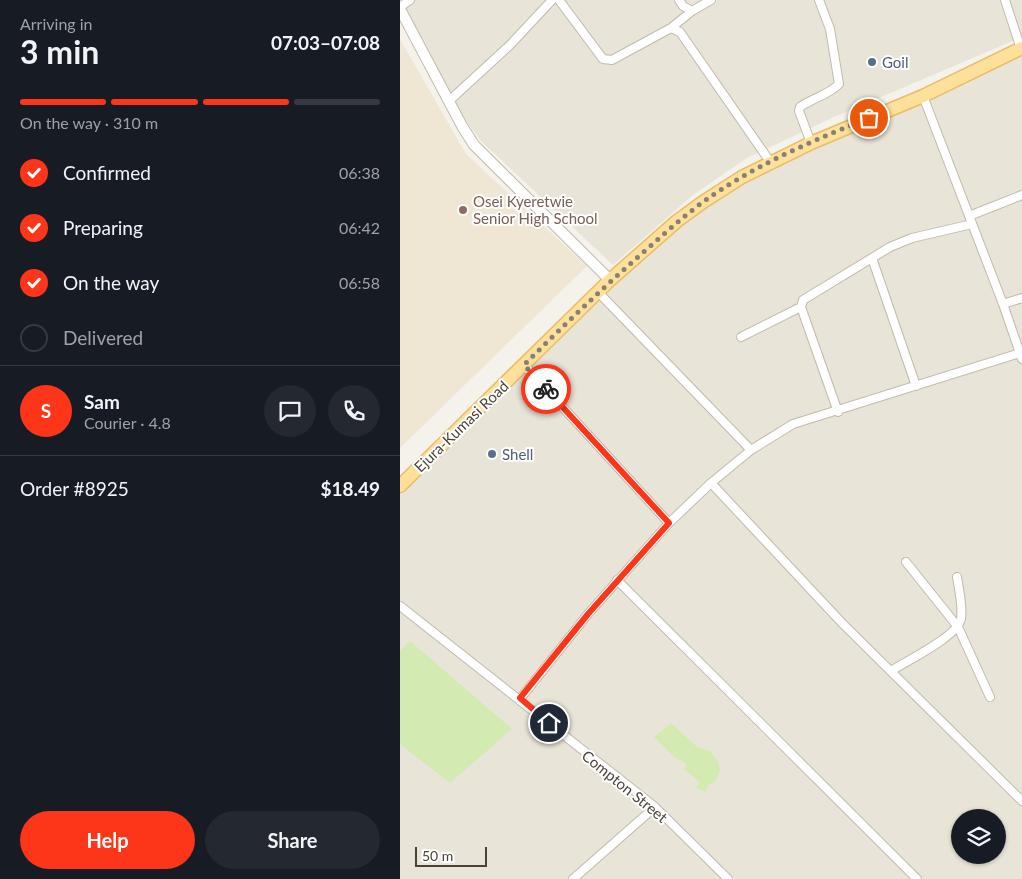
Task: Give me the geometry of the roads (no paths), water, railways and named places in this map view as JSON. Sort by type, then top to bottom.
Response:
[{"type":"main road","name":"Ejura-Kumasi Road","points":[[400,486],[610,280],[677,221],[703,202],[723,188],[811,143],[923,96],[1021,48]]},
{"type":"street","points":[[410,0],[400,8],[474,145],[610,280]]},
{"type":"street","points":[[449,101],[510,45],[552,0]]},
{"type":"street","points":[[559,0],[603,59],[612,60],[671,28],[692,11],[711,0]]},
{"type":"street","points":[[679,0],[683,6],[692,11]]},
{"type":"street","points":[[811,143],[799,111],[800,107],[812,98],[835,88],[838,84],[830,29],[819,0]]},
{"type":"street","points":[[1004,0],[1021,48]]},
{"type":"street","points":[[671,28],[680,32],[771,163]]},
{"type":"street","points":[[520,698],[556,652],[669,523],[711,483],[751,450],[793,424],[1021,356],[923,96]]},
{"type":"street","points":[[969,216],[1022,195]]},
{"type":"street","points":[[838,412],[801,307],[803,300],[872,258],[912,238],[972,224]]},
{"type":"street","points":[[872,258],[916,386]]},
{"type":"street","points":[[598,292],[751,450]]},
{"type":"street","points":[[1003,304],[1022,298]]},
{"type":"street","points":[[741,337],[801,307]]},
{"type":"street","points":[[524,365],[669,523]]},
{"type":"street","points":[[711,483],[842,623],[1022,801]]},
{"type":"street","points":[[906,562],[958,627],[990,697]]},
{"type":"street","points":[[890,671],[946,638],[958,627],[961,619],[957,577]]},
{"type":"street","points":[[618,580],[917,879]]},
{"type":"street","name":"Compton Street","points":[[400,606],[520,698],[655,807],[728,879]]},
{"type":"street","points":[[573,879],[655,807]]},
{"type":"place","name":"Goil","points":[[872,62]]},
{"type":"place","name":"Osei Kyeretwie Senior High School","points":[[463,210]]},
{"type":"place","name":"Shell","points":[[492,454]]}]
